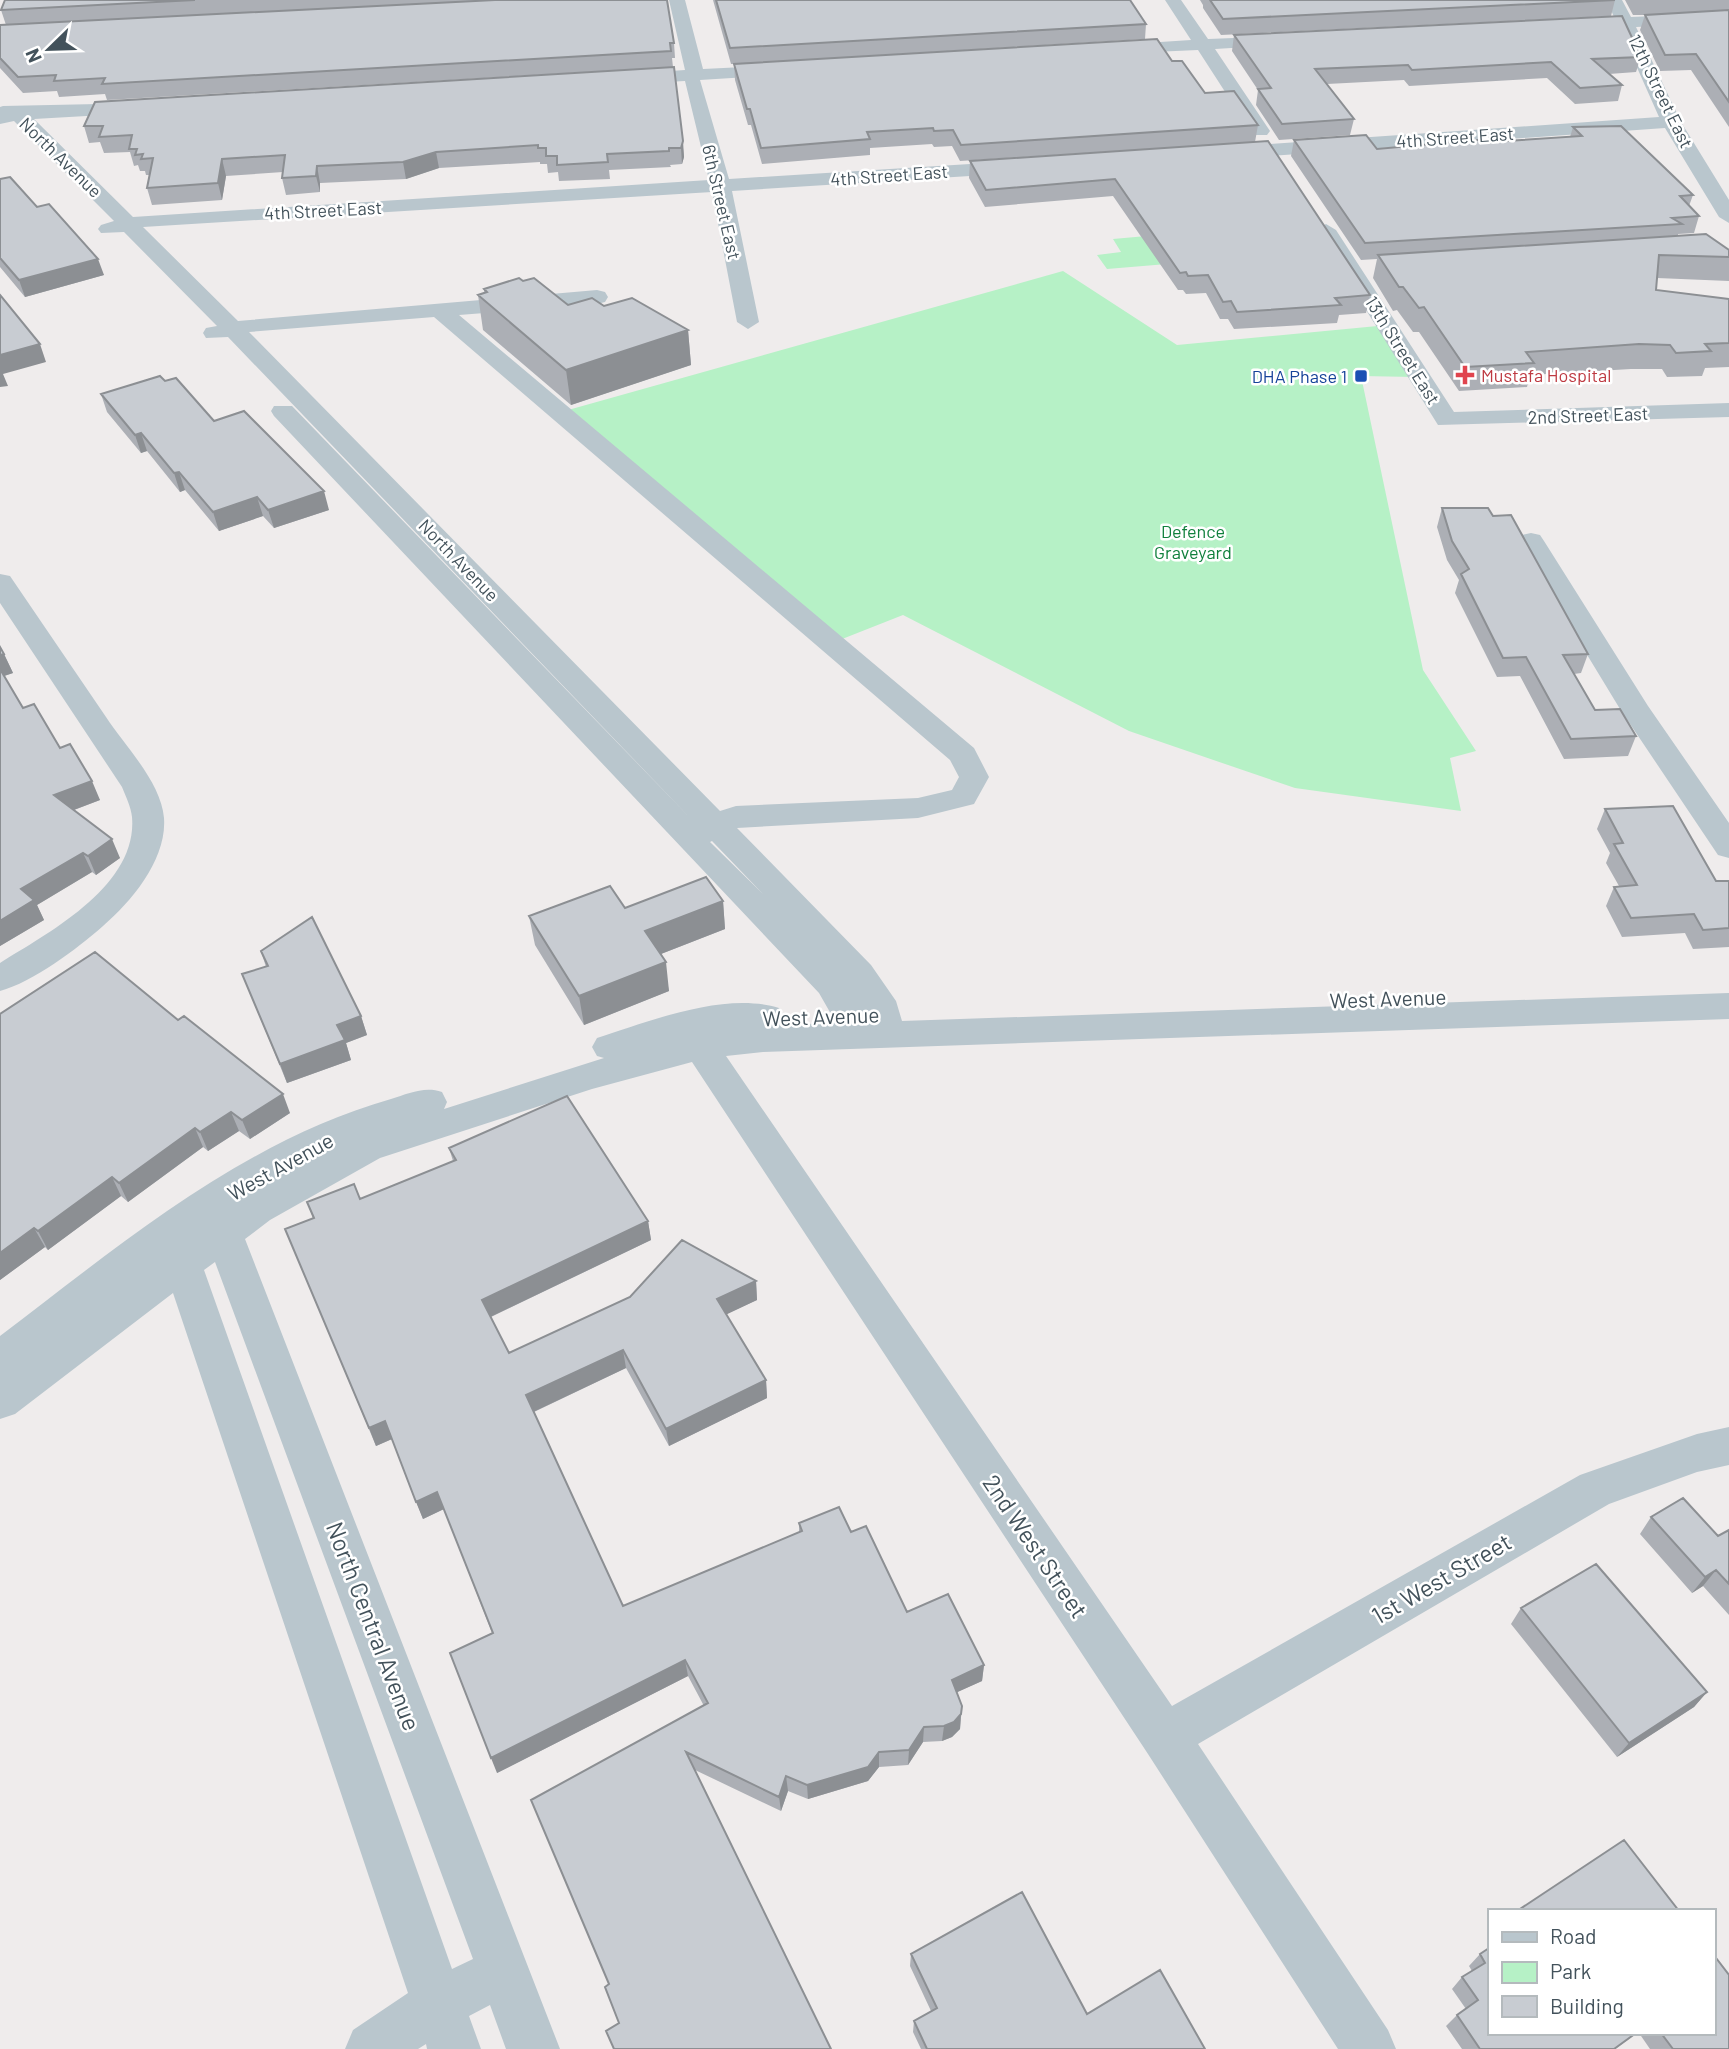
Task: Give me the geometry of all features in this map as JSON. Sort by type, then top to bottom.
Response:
[{"type":"street","name":"6th Street East","points":[[677,0],[721,187],[748,321]]},
{"type":"street","points":[[1173,0],[1287,172]]},
{"type":"street","name":"12th Street East","points":[[1615,0],[1629,25],[1671,122],[1729,217]]},
{"type":"street","points":[[1561,29],[1729,18]]},
{"type":"street","points":[[1629,25],[1729,25]]},
{"type":"street","points":[[1096,56],[1302,44]]},
{"type":"street","points":[[612,84],[805,73]]},
{"type":"street","points":[[6,116],[158,109]]},
{"type":"street","name":"North Avenue","points":[[6,116],[119,226],[221,331],[689,839],[832,985],[850,1025]]},
{"type":"street","name":"4th Street East","points":[[1204,155],[1671,122]]},
{"type":"street","name":"4th Street East","points":[[119,226],[1038,166]]},
{"type":"street","name":"13th Street East","points":[[1317,216],[1354,270],[1447,420]]},
{"type":"street","points":[[1354,270],[1381,269]]},
{"type":"street","points":[[221,331],[249,325],[442,312],[597,297]]},
{"type":"street","points":[[442,312],[963,755],[974,777],[963,797],[943,804],[918,808],[736,816],[689,839]]},
{"type":"street","name":"North Avenue","points":[[221,331],[336,432],[714,827],[859,974],[872,989],[886,1025]]},
{"type":"street","name":"2nd Street East","points":[[1447,420],[1729,410]]},
{"type":"street","points":[[1531,541],[1635,709],[1729,847]]},
{"type":"street","points":[[0,582],[137,786],[148,813],[146,838],[135,870],[115,898],[83,926],[0,979]]},
{"type":"street","name":"West Avenue","points":[[886,1025],[1729,988]]},
{"type":"street","name":"West Avenue","points":[[216,1220],[256,1175],[358,1124],[695,1020],[886,1025],[1729,1006]]},
{"type":"street","name":"West Avenue","points":[[216,1220],[256,1209],[367,1148],[589,1076],[700,1046],[850,1025]]},
{"type":"street","name":"2nd West Street","points":[[700,1046],[1165,1737],[1369,2049]]},
{"type":"street","points":[[0,1359],[216,1220]]},
{"type":"street","name":"North Central Avenue","points":[[216,1220],[533,2049]]},
{"type":"street","points":[[0,1401],[173,1249]]},
{"type":"street","points":[[173,1249],[446,2026]]},
{"type":"street","name":"1st West Street","points":[[1165,1737],[1595,1489],[1697,1453],[1729,1446]]},
{"type":"street","points":[[372,2049],[446,2026],[505,1970]]},
{"type":"green space","points":[[1180,233],[1215,260],[1107,269],[1097,255],[1121,252],[1113,239]]},
{"type":"green space","name":"Defence Graveyard","points":[[1063,271],[1177,345],[1388,325],[1415,377],[1361,376],[1423,670],[1476,751],[1450,758],[1461,811],[1295,788],[1129,731],[903,615],[832,643],[561,412]]},
{"type":"building","points":[[5,0],[195,0],[1,10]]},
{"type":"building","points":[[495,0],[667,0],[674,43],[670,43],[671,51],[102,84],[105,78],[54,81],[56,75],[18,77],[0,58],[0,25]]},
{"type":"building","points":[[716,0],[1130,0],[1146,24],[730,48]]},
{"type":"building","points":[[1210,0],[1615,0],[1223,19]]},
{"type":"building","points":[[1729,10],[1729,102],[1696,54],[1665,55],[1645,15]]},
{"type":"building","points":[[1622,16],[1641,57],[1592,59],[1622,85],[1580,88],[1551,62],[1412,70],[1408,65],[1315,69],[1354,119],[1282,124],[1258,89],[1271,88],[1234,35]]},
{"type":"building","points":[[1157,39],[1172,61],[1182,61],[1205,93],[1234,91],[1258,125],[961,145],[953,130],[934,131],[933,128],[867,132],[870,139],[761,148],[734,64]]},
{"type":"building","points":[[674,67],[683,141],[681,148],[607,154],[608,162],[557,165],[557,156],[546,156],[546,148],[538,148],[538,145],[436,152],[403,162],[317,166],[316,176],[282,178],[285,155],[222,159],[218,183],[147,188],[153,158],[141,159],[143,154],[135,155],[137,149],[129,149],[132,135],[99,137],[103,126],[84,126],[95,102]]},
{"type":"building","points":[[1621,126],[1693,195],[1680,196],[1699,216],[1672,218],[1682,224],[1365,243],[1294,140],[1366,135],[1377,149],[1488,139],[1490,142],[1582,136],[1573,127]]},
{"type":"building","points":[[1268,141],[1370,295],[1335,298],[1341,305],[1237,312],[1231,301],[1223,302],[1208,275],[1188,276],[1186,272],[1180,273],[1115,179],[986,190],[970,161]]},
{"type":"building","points":[[10,177],[37,207],[49,204],[98,259],[19,280],[0,258],[0,179]]},
{"type":"building","points":[[1706,234],[1729,250],[1729,257],[1659,255],[1656,290],[1729,299],[1729,343],[1705,344],[1711,351],[1676,353],[1670,345],[1639,344],[1526,352],[1534,363],[1465,367],[1424,307],[1419,308],[1403,287],[1399,287],[1378,255]]},
{"type":"building","points":[[519,278],[523,281],[534,278],[568,305],[592,298],[604,306],[632,298],[688,330],[566,370],[478,295],[487,292],[484,289]]},
{"type":"building","points":[[0,295],[40,344],[0,355]]},
{"type":"building","points":[[160,376],[165,381],[176,378],[214,421],[244,411],[324,491],[268,510],[257,497],[213,512],[179,472],[174,473],[141,433],[135,435],[101,394]]},
{"type":"building","points":[[1442,508],[1488,508],[1493,516],[1511,515],[1588,654],[1563,655],[1595,710],[1620,709],[1636,736],[1571,739],[1526,657],[1503,658],[1461,574],[1469,569],[1452,541]]},
{"type":"building","points":[[0,669],[23,708],[34,704],[60,748],[70,744],[92,781],[54,795],[112,839],[88,856],[83,853],[21,889],[34,900],[0,921]]},
{"type":"building","points":[[1673,806],[1716,881],[1729,881],[1729,928],[1703,930],[1694,914],[1631,918],[1614,887],[1637,885],[1614,844],[1623,843],[1605,809]]},
{"type":"building","points":[[706,877],[723,901],[645,931],[666,962],[579,996],[529,916],[610,886],[625,908]]},
{"type":"building","points":[[312,917],[361,1016],[337,1025],[345,1040],[280,1064],[242,974],[268,966],[261,951]]},
{"type":"building","points":[[95,952],[178,1020],[184,1016],[283,1094],[242,1120],[231,1112],[200,1132],[195,1128],[119,1183],[112,1177],[38,1231],[34,1228],[0,1253],[0,1014]]},
{"type":"building","points":[[567,1096],[648,1221],[482,1300],[509,1353],[630,1297],[682,1240],[756,1281],[717,1299],[766,1380],[666,1429],[623,1350],[526,1395],[623,1606],[802,1531],[799,1523],[839,1507],[851,1532],[866,1526],[907,1612],[948,1594],[984,1665],[952,1680],[962,1706],[961,1714],[954,1722],[944,1726],[924,1727],[909,1750],[879,1752],[868,1767],[807,1785],[786,1776],[779,1797],[686,1752],[831,2049],[614,2049],[606,2031],[619,2023],[605,1987],[609,1984],[531,1800],[708,1703],[685,1660],[491,1758],[450,1653],[493,1633],[437,1492],[416,1502],[385,1421],[369,1428],[285,1229],[314,1218],[307,1202],[354,1184],[360,1199],[456,1160],[449,1148]]},
{"type":"building","points":[[1683,1498],[1718,1536],[1729,1530],[1729,1584],[1716,1570],[1705,1577],[1651,1517]]},
{"type":"building","points":[[1596,1564],[1707,1692],[1629,1743],[1521,1608]]},
{"type":"building","points":[[1624,1840],[1677,1909],[1520,1909]]},
{"type":"building","points":[[1022,1892],[1087,2014],[1160,1970],[1205,2049],[927,2049],[914,2021],[937,2008],[911,1954]]},
{"type":"building","points":[[1488,1949],[1488,2035],[1633,2035],[1614,2049],[1480,2049],[1457,2015],[1478,2000],[1462,1977],[1485,1963],[1480,1954]]},
{"type":"building","points":[[1715,1957],[1729,1975],[1729,2049],[1673,2049],[1662,2035],[1715,2035]]},
{"type":"place","name":"Mustafa Hospital","points":[[1465,375]]},
{"type":"place","name":"DHA Phase 1","points":[[1361,376]]}]
